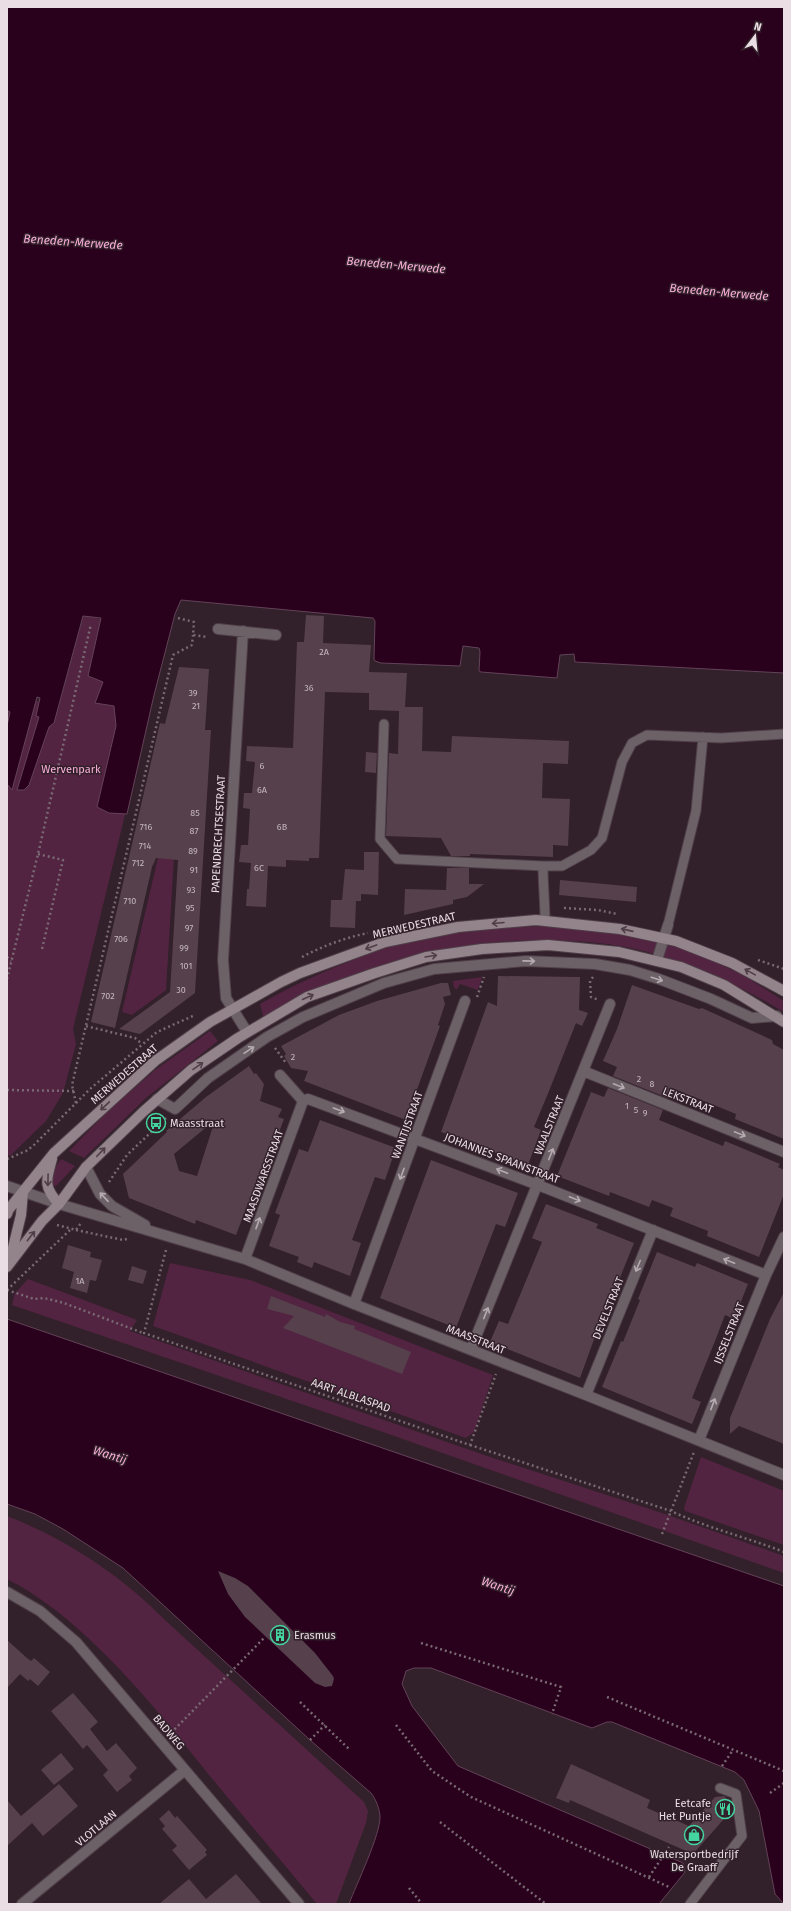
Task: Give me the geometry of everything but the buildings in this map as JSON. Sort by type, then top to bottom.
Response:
[{"type":"main road","name":"MERWEDESTRAAT","points":[[8,1210],[54,1153],[155,1061],[210,1022],[300,973],[385,942],[458,926],[536,920],[620,929],[676,941],[732,963],[784,991]]},
{"type":"main road","points":[[8,1265],[42,1221],[59,1204],[86,1167],[157,1099],[191,1070],[247,1032],[307,997],[375,973],[426,957],[482,949],[548,945],[619,952],[681,967],[724,984],[780,1019]]},
{"type":"main road","points":[[54,1153],[47,1178],[49,1193],[59,1204]]},
{"type":"main road","points":[[8,1265],[21,1215],[23,1192]]},
{"type":"street","points":[[218,629],[276,635]]},
{"type":"street","name":"PAPENDRECHTSESTRAAT","points":[[243,631],[223,960],[226,998],[247,1032]]},
{"type":"street","points":[[657,960],[668,925]]},
{"type":"street","points":[[157,1099],[175,1109],[208,1078],[267,1038],[303,1017],[384,983],[434,969],[488,963],[526,961],[595,964],[630,970],[659,979],[711,999],[752,1018],[780,1019]]},
{"type":"street","name":"WANTIJSTRAAT","points":[[354,1304],[465,1001]]},
{"type":"street","name":"WAALSTRAAT","points":[[471,1349],[610,1004]]},
{"type":"street","name":"LEKSTRAAT","points":[[583,1071],[784,1152]]},
{"type":"street","points":[[280,1075],[303,1101]]},
{"type":"street","name":"JOHANNES SPAANSTRAAT","points":[[303,1101],[308,1099],[416,1138],[766,1275]]},
{"type":"street","name":"MAASDWARSSTRAAT","points":[[245,1259],[303,1101]]},
{"type":"street","name":"MAASSTRAAT","points":[[86,1167],[100,1194],[112,1206],[157,1232]]},
{"type":"street","name":"MAASSTRAAT","points":[[7,1186],[59,1204],[245,1259],[354,1304],[471,1349],[784,1475]]},
{"type":"street","name":"DEVELSTRAAT","points":[[586,1395],[652,1230]]},
{"type":"street","name":"IJSSELSTRAAT","points":[[699,1440],[766,1275],[784,1237]]},
{"type":"street","name":"BADWEG","points":[[7,1592],[40,1611],[76,1642],[299,1904]]},
{"type":"street","name":"VLOTLAAN","points":[[22,1904],[185,1770]]},
{"type":"lane","points":[[384,724],[380,839],[397,859],[543,866],[562,866],[591,850],[602,838],[622,762],[632,743],[647,736],[721,738],[784,734]]},
{"type":"lane","points":[[668,925],[696,811],[703,737]]},
{"type":"lane","points":[[543,866],[545,921]]},
{"type":"lane","points":[[690,1904],[742,1836],[736,1794],[720,1788]]},
{"type":"path","points":[[76,1102],[72,1085],[173,655],[192,645],[194,622],[178,618]]},
{"type":"path","points":[[7,979],[38,854],[91,624]]},
{"type":"path","points":[[194,635],[216,638],[218,629]]},
{"type":"path","points":[[38,854],[63,860],[42,949]]},
{"type":"path","points":[[7,957],[11,962]]},
{"type":"path","points":[[465,1001],[476,1000],[488,963]]},
{"type":"path","points":[[595,964],[593,977],[590,981],[591,997],[610,1004]]},
{"type":"path","points":[[86,1026],[135,1038],[142,1044]]},
{"type":"path","points":[[267,1038],[287,1065],[280,1075]]},
{"type":"path","points":[[7,1090],[74,1091]]},
{"type":"path","points":[[100,1194],[127,1155],[175,1109]]},
{"type":"path","points":[[7,1291],[70,1229]]},
{"type":"path","points":[[144,1333],[170,1237]]},
{"type":"path","name":"AART ALBLASPAD","points":[[7,1291],[34,1299],[44,1298],[64,1303],[144,1333],[671,1511],[696,1522],[751,1539],[784,1552]]},
{"type":"path","points":[[470,1444],[501,1362]]},
{"type":"path","points":[[662,1534],[699,1440]]},
{"type":"path","points":[[162,1742],[264,1638]]},
{"type":"path","points":[[421,1643],[561,1687],[552,1714]]},
{"type":"path","points":[[607,1697],[784,1771]]},
{"type":"path","points":[[300,1702],[349,1749]]},
{"type":"path","points":[[396,1725],[432,1771],[471,1796],[669,1887]]},
{"type":"path","points":[[310,1740],[325,1726]]},
{"type":"path","points":[[722,1766],[733,1750]]},
{"type":"path","points":[[770,1794],[784,1783]]},
{"type":"path","points":[[440,1822],[546,1904]]},
{"type":"path","points":[[649,1877],[669,1846]]},
{"type":"path","points":[[409,1888],[422,1904]]},
{"type":"green space","name":"Wervenpark","points":[[86,615],[98,619],[102,618],[88,676],[154,695],[73,1029],[76,1044],[63,1093],[46,1121],[10,1156],[7,1154],[7,694],[59,706],[83,617]]},
{"type":"green space","points":[[170,806],[177,807],[166,990],[132,1015],[122,1012]]},
{"type":"green space","points":[[545,926],[642,936],[693,952],[743,975],[784,1001],[784,1012],[734,985],[699,969],[663,956],[609,944],[551,940],[488,943],[456,947],[395,961],[335,982],[300,998],[264,1019],[260,1004],[319,974],[396,944],[455,933]]},
{"type":"green space","points":[[482,977],[478,990],[460,984],[457,989],[454,988],[453,981]]},
{"type":"green space","points":[[210,1031],[218,1041],[146,1098],[84,1158],[69,1151],[105,1114],[155,1070]]},
{"type":"green space","points":[[61,1159],[75,1166],[56,1186],[53,1185],[53,1174]]},
{"type":"green space","points":[[170,1263],[250,1280],[493,1375],[474,1432],[466,1438],[153,1326]]},
{"type":"green space","points":[[28,1279],[137,1320],[130,1331],[487,1456],[659,1512],[784,1556],[784,1573],[380,1431],[12,1305],[15,1293]]},
{"type":"green space","points":[[701,1457],[784,1491],[784,1545],[685,1511],[684,1508]]},
{"type":"green space","points":[[7,1516],[29,1525],[71,1547],[92,1560],[130,1588],[364,1802],[368,1811],[366,1823],[336,1904],[317,1904],[170,1726],[120,1669],[93,1642],[36,1596],[7,1579]]},
{"type":"water","name":"Beneden-Merwede","points":[[7,7],[784,7],[784,673],[575,662],[574,654],[560,655],[557,678],[481,672],[479,671],[479,648],[463,646],[460,666],[381,663],[375,661],[374,659],[375,621],[373,618],[181,600],[175,614],[154,695],[127,814],[109,813],[97,807],[116,726],[114,706],[95,703],[103,682],[88,676],[101,618],[83,616],[54,723],[49,727],[29,785],[24,790],[17,790],[39,717],[36,716],[40,698],[37,697],[12,790],[7,784],[7,726],[10,712],[7,710]]},
{"type":"water","name":"Wantij","points":[[7,1319],[784,1586],[784,1904],[775,1894],[759,1811],[744,1780],[735,1772],[612,1722],[607,1722],[592,1728],[431,1668],[414,1668],[406,1671],[402,1684],[412,1706],[458,1766],[683,1863],[685,1872],[659,1904],[349,1904],[377,1835],[380,1816],[376,1801],[371,1793],[310,1740],[123,1568],[63,1529],[35,1514],[7,1504]]},
{"type":"place","name":"Maasstraat","points":[[156,1123]]},
{"type":"place","name":"Erasmus","points":[[280,1635]]},
{"type":"place","name":"Eetcafe Het Puntje","points":[[725,1809]]},
{"type":"place","name":"Watersportbedrijf De Graaff","points":[[694,1835]]}]
